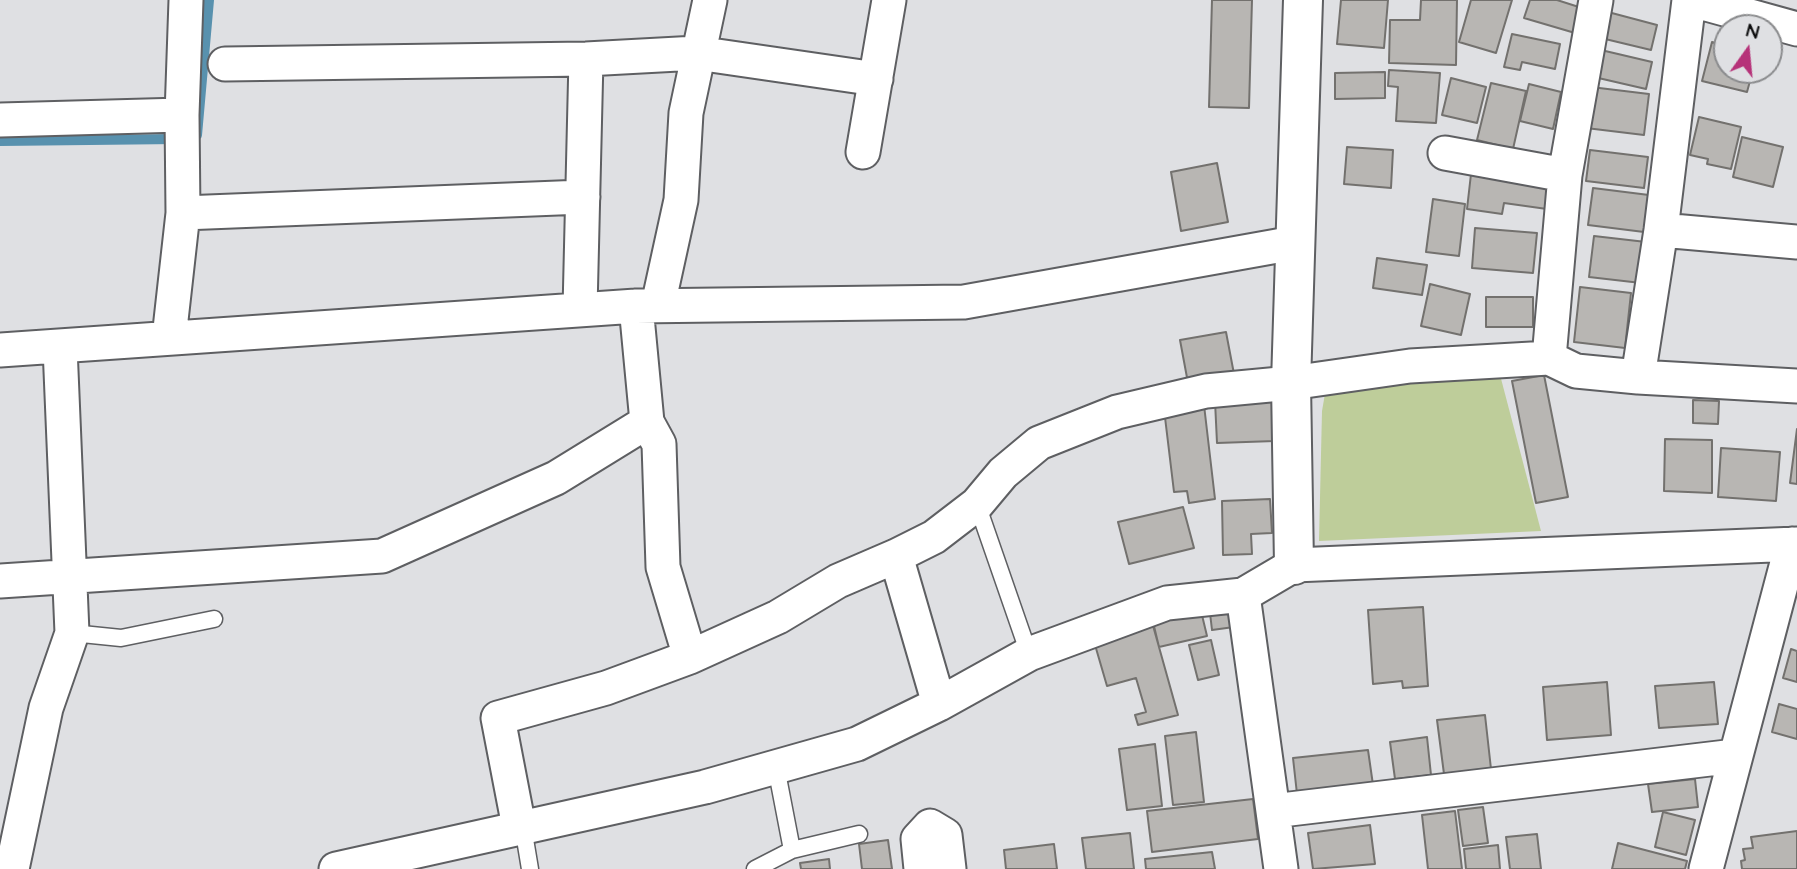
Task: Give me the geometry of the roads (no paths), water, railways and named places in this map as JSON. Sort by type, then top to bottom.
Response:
[{"type":"street","points":[[169,338],[183,213],[182,115],[186,0]]},
{"type":"street","points":[[690,657],[663,568],[659,444],[647,422],[647,306],[681,201],[686,113],[710,0]]},
{"type":"street","points":[[863,152],[889,0]]},
{"type":"street","points":[[1294,565],[1291,383],[1303,0]]},
{"type":"street","points":[[1549,358],[1565,175],[1597,0]]},
{"type":"street","points":[[1638,377],[1661,230],[1691,0],[1797,29]]},
{"type":"street","points":[[225,64],[586,59],[697,53],[876,79]]},
{"type":"street","points":[[580,309],[586,59]]},
{"type":"street","points":[[0,121],[182,115]]},
{"type":"street","points":[[1445,153],[1565,175]]},
{"type":"street","points":[[183,213],[583,197]]},
{"type":"street","points":[[1661,230],[1797,242]]},
{"type":"street","points":[[0,350],[580,309],[964,302],[1294,243]]},
{"type":"street","points":[[8,866],[46,708],[72,633],[60,347]]},
{"type":"street","points":[[521,827],[498,718],[606,688],[690,657],[778,617],[838,581],[934,537],[977,504],[1003,473],[1039,443],[1117,412],[1206,391],[1291,383],[1410,366],[1549,358],[1576,371],[1797,386]]},
{"type":"street","points":[[0,581],[382,556],[556,478],[647,422]]},
{"type":"street","points":[[338,869],[705,787],[857,744],[939,704],[1029,654],[1167,603],[1243,595],[1294,565],[1794,544],[1706,869]]},
{"type":"street","points":[[896,556],[939,704]]},
{"type":"street","points":[[1243,595],[1281,869]]},
{"type":"street","points":[[1273,811],[1735,756]]},
{"type":"street","points":[[921,869],[918,839],[930,826],[945,835],[949,869]]},
{"type":"lane","points":[[977,504],[1029,654]]},
{"type":"lane","points":[[72,633],[121,638],[214,619]]},
{"type":"lane","points":[[776,767],[792,850]]},
{"type":"lane","points":[[521,827],[530,869]]},
{"type":"lane","points":[[755,869],[792,850],[859,834]]},
{"type":"waterway","points":[[197,135],[209,0]]},
{"type":"waterway","points":[[0,141],[178,139]]}]
